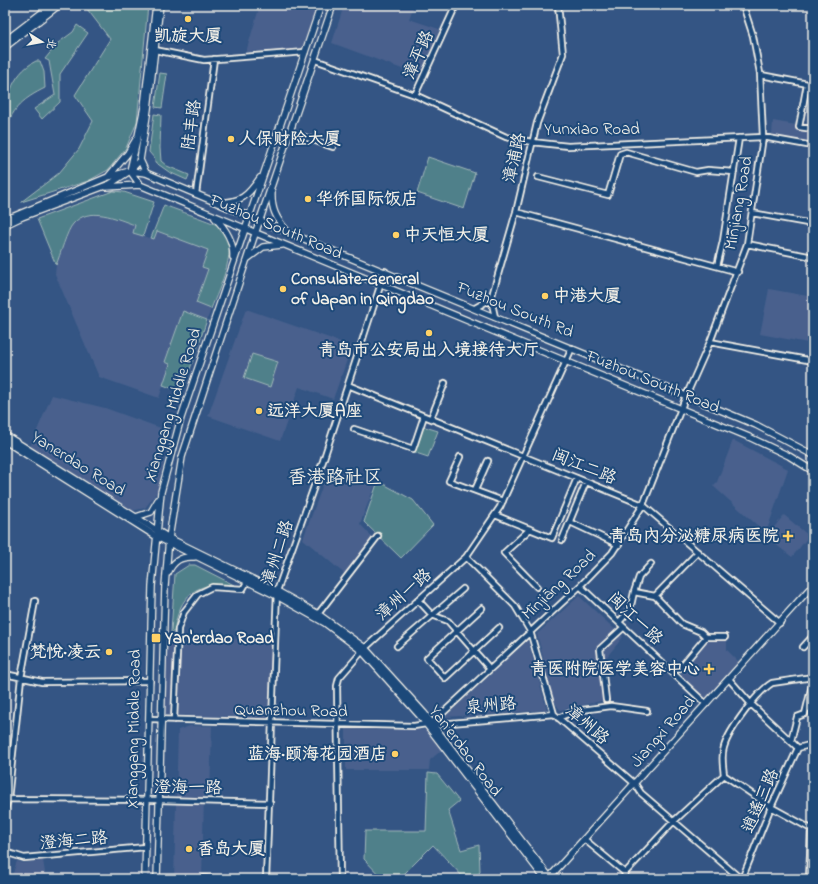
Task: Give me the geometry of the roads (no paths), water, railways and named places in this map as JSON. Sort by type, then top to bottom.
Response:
[{"type":"main road","points":[[5,41],[52,5]]},
{"type":"main road","points":[[5,46],[59,5]]},
{"type":"main road","points":[[140,185],[130,171],[144,107],[156,5]]},
{"type":"main road","points":[[146,173],[140,160],[148,108],[160,5]]},
{"type":"main road","name":"Xianggang Middle Road","points":[[145,879],[152,586],[161,492],[181,418],[321,5]]},
{"type":"main road","name":"Xianggang Middle Road","points":[[157,879],[160,720],[166,579],[169,541],[182,457],[255,232],[333,5]]},
{"type":"main road","points":[[108,177],[128,153],[138,136]]},
{"type":"main road","points":[[5,225],[118,180],[130,171],[140,160]]},
{"type":"main road","points":[[5,220],[108,177],[130,171]]},
{"type":"main road","name":"Fuzhou South Road","points":[[130,171],[146,173],[288,232]]},
{"type":"main road","points":[[217,203],[238,200],[245,196],[263,173]]},
{"type":"main road","points":[[98,188],[140,185]]},
{"type":"main road","name":"Fuzhou South Road","points":[[140,185],[749,437],[789,456],[813,471]]},
{"type":"main road","points":[[272,186],[271,205],[275,214],[288,232]]},
{"type":"main road","points":[[212,215],[223,226],[230,238],[233,251],[232,266]]},
{"type":"main road","name":"Fuzhou South Rd","points":[[288,232],[686,396]]},
{"type":"main road","points":[[247,259],[263,247],[283,245]]},
{"type":"main road","name":"Fuzhou South Road","points":[[686,396],[756,425],[813,455]]},
{"type":"main road","name":"Yanerdao Road","points":[[5,435],[136,516]]},
{"type":"main road","name":"Yan'erdao Road","points":[[5,440],[196,557],[247,582],[277,594],[364,649]]},
{"type":"main road","points":[[136,516],[151,512],[156,505],[161,492]]},
{"type":"main road","name":"Yan'erdao Road","points":[[136,516],[157,534]]},
{"type":"main road","name":"Yan'erdao Road","points":[[169,541],[318,614],[364,649],[399,683],[548,879]]},
{"type":"main road","points":[[166,579],[175,562],[182,557],[196,557]]},
{"type":"main road","name":"Jiangxi Road","points":[[548,879],[813,585]]},
{"type":"street","name":"漳平路","points":[[415,95],[456,5]]},
{"type":"street","name":"漳浦路","points":[[491,299],[516,212],[537,122],[563,54],[558,5]]},
{"type":"street","name":"Minjiang Road","points":[[686,396],[710,342],[738,272],[747,244],[763,137],[760,75],[753,36],[743,5]]},
{"type":"street","points":[[155,50],[197,59],[305,52]]},
{"type":"street","name":"陆丰路","points":[[196,194],[214,59]]},
{"type":"street","name":"Yunxiao Road","points":[[315,60],[415,95],[506,137],[532,142],[568,146],[763,137],[813,146]]},
{"type":"street","points":[[760,75],[813,85]]},
{"type":"street","points":[[807,84],[799,126],[813,129]]},
{"type":"street","points":[[290,132],[333,147]]},
{"type":"street","points":[[717,266],[723,241],[739,138]]},
{"type":"street","points":[[538,177],[608,195],[620,154],[626,152],[696,172],[708,170],[734,172]]},
{"type":"street","points":[[516,212],[738,272]]},
{"type":"street","points":[[752,212],[813,224]]},
{"type":"street","points":[[747,244],[813,257]]},
{"type":"street","name":"漳州二路","points":[[266,879],[277,594],[385,271]]},
{"type":"street","points":[[475,308],[491,299],[495,317]]},
{"type":"street","points":[[710,342],[813,361]]},
{"type":"street","name":"漳州一路","points":[[340,879],[339,725],[337,686],[339,678],[364,649],[466,556],[495,515],[572,348]]},
{"type":"street","points":[[430,418],[445,383]]},
{"type":"street","name":"闽江二路","points":[[348,385],[643,505],[780,622]]},
{"type":"street","name":"Mǐnjiāng Road","points":[[429,724],[580,586],[619,545],[643,505],[686,396]]},
{"type":"street","points":[[354,429],[413,449],[424,416]]},
{"type":"street","points":[[460,457],[450,481],[502,502]]},
{"type":"street","points":[[474,490],[488,461]]},
{"type":"street","points":[[495,515],[552,538],[577,478]]},
{"type":"street","points":[[562,540],[586,482]]},
{"type":"street","points":[[570,522],[608,538],[619,545]]},
{"type":"street","points":[[530,529],[504,553],[537,587]]},
{"type":"street","points":[[318,614],[378,536]]},
{"type":"street","points":[[655,596],[698,552]]},
{"type":"street","name":"漳州路","points":[[466,556],[515,606],[530,631],[554,714],[635,784],[640,793],[673,822],[742,879]]},
{"type":"street","points":[[619,622],[630,610],[639,576],[651,564]]},
{"type":"street","points":[[174,720],[178,629],[184,612],[198,594],[212,587],[242,589],[247,582]]},
{"type":"street","name":"闽江一路","points":[[580,586],[706,704]]},
{"type":"street","points":[[397,646],[463,589]]},
{"type":"street","points":[[634,592],[655,596],[682,624],[701,632],[706,637],[725,637]]},
{"type":"street","points":[[418,600],[432,615],[448,621],[490,669]]},
{"type":"street","points":[[5,810],[8,799],[22,678],[35,601]]},
{"type":"street","points":[[482,608],[456,630],[427,658],[445,678],[499,628]]},
{"type":"street","points":[[606,700],[600,649],[624,627]]},
{"type":"street","points":[[803,647],[813,636]]},
{"type":"street","points":[[680,668],[706,637]]},
{"type":"street","points":[[5,674],[42,682],[150,681]]},
{"type":"street","points":[[624,879],[625,873],[673,822],[724,774],[724,746],[751,704],[762,691],[772,684],[813,677]]},
{"type":"street","points":[[729,679],[751,704],[798,748],[813,744]]},
{"type":"street","points":[[791,741],[797,717],[805,714],[813,681]]},
{"type":"street","points":[[558,718],[575,711],[611,706],[647,712]]},
{"type":"street","points":[[807,708],[813,709]]},
{"type":"street","name":"泉州路","points":[[429,724],[554,714]]},
{"type":"street","name":"Quanzhou Road","points":[[149,719],[273,724],[414,726],[429,724]]},
{"type":"street","name":"逍遥三路","points":[[742,879],[771,807],[798,748]]},
{"type":"street","points":[[724,774],[771,807],[812,830],[809,879]]},
{"type":"street","name":"澄海一路","points":[[8,799],[158,800],[270,804]]},
{"type":"street","points":[[584,839],[625,873]]},
{"type":"street","name":"澄海二路","points":[[5,852],[24,858],[146,847]]},
{"type":"street","points":[[204,878],[214,879]]},
{"type":"place","name":"凯旋大厦","points":[[188,19]]},
{"type":"place","name":"人保财险大厦","points":[[231,139]]},
{"type":"place","name":"华侨国际饭店","points":[[308,199]]},
{"type":"place","name":"中天恒大厦","points":[[396,235]]},
{"type":"place","name":"Consulate-General of Japan in Qingdao","points":[[283,289]]},
{"type":"place","name":"中港大厦","points":[[545,296]]},
{"type":"place","name":"青岛市公安局出入境接待大厅","points":[[429,333]]},
{"type":"place","name":"远洋大厦A座","points":[[259,411]]},
{"type":"place","name":"青岛内分泌糖尿病医院","points":[[788,536]]},
{"type":"place","name":"Yan'erdao Road","points":[[156,638]]},
{"type":"place","name":"梵悦·凌云","points":[[109,652]]},
{"type":"place","name":"青医附院医学美容中心","points":[[709,669]]},
{"type":"place","name":"蓝海·颐海花园酒店","points":[[395,754]]},
{"type":"place","name":"香岛大厦","points":[[189,849]]},
{"type":"district","name":"香港路社区","points":[[335,478]]}]
